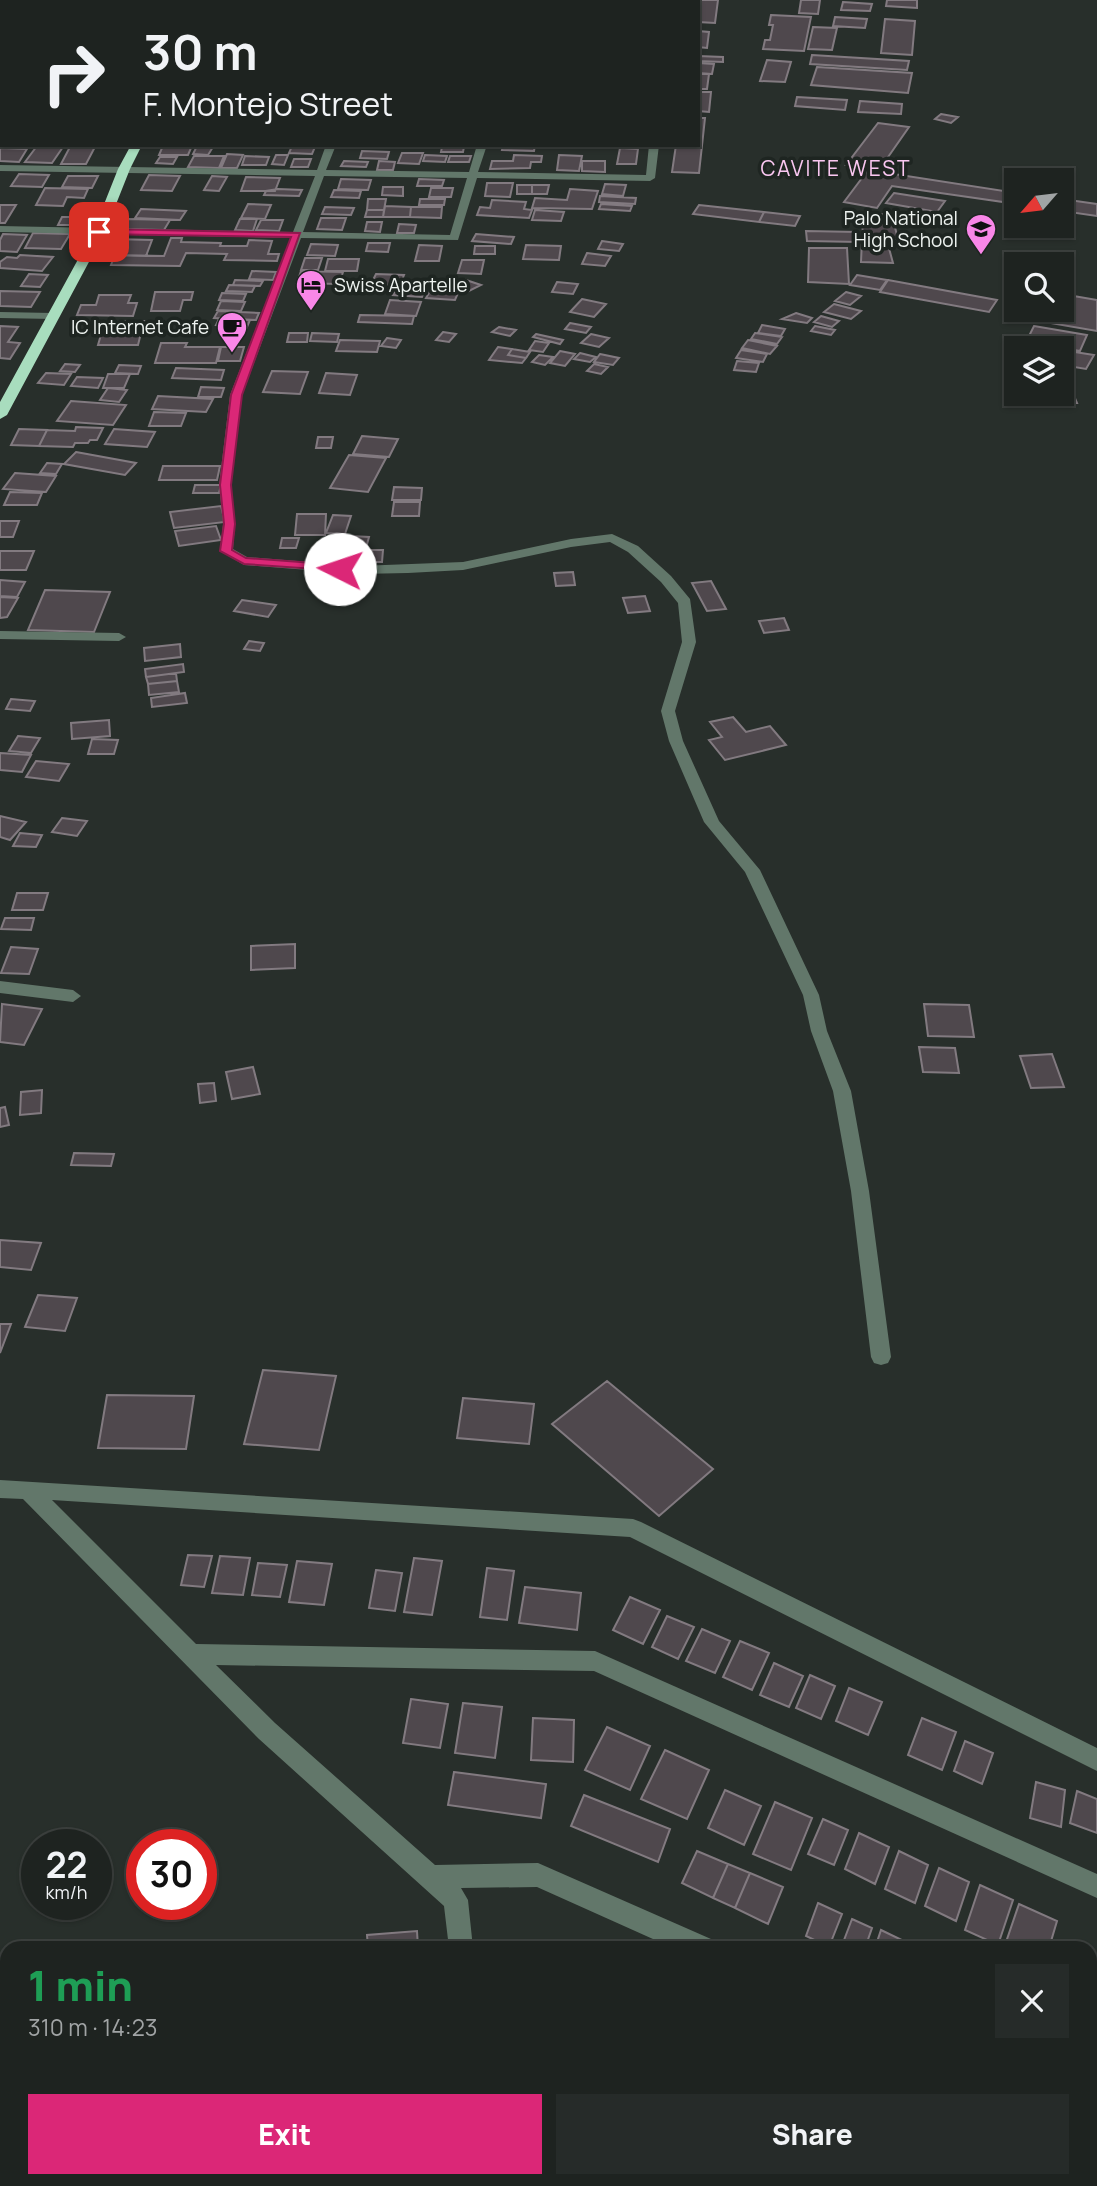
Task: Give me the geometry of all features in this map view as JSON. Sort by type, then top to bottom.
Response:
[{"type":"highway","points":[[0,415],[99,232],[124,169],[136,147]]},
{"type":"street","points":[[330,147],[236,395],[225,485],[229,524],[226,551],[244,561],[359,570],[463,566],[571,543],[612,538],[633,549],[666,579],[685,603],[689,642],[668,711],[676,741],[712,822],[752,870],[811,995],[819,1031],[844,1104],[860,1191],[881,1357]]},
{"type":"street","points":[[0,229],[454,238],[481,147]]},
{"type":"street","points":[[0,168],[650,178],[654,147]]},
{"type":"street","points":[[0,316],[52,316]]},
{"type":"street","points":[[0,635],[119,637]]},
{"type":"street","points":[[0,987],[73,996]]},
{"type":"street","points":[[0,1489],[633,1528],[1097,1760]]},
{"type":"street","points":[[28,1490],[267,1731],[456,1900],[460,1941]]},
{"type":"street","points":[[191,1654],[595,1661],[1097,1886]]},
{"type":"street","points":[[430,1877],[538,1875],[686,1941]]},
{"type":"building","points":[[700,0],[718,0],[715,23],[700,22]]},
{"type":"building","points":[[801,0],[820,0],[818,14],[799,13]]},
{"type":"building","points":[[887,0],[917,0],[917,8],[886,6]]},
{"type":"building","points":[[843,2],[872,4],[870,11],[841,10]]},
{"type":"building","points":[[771,15],[811,17],[804,51],[763,49],[765,40],[770,40],[773,25],[769,25]]},
{"type":"building","points":[[835,17],[867,19],[865,28],[833,26]]},
{"type":"building","points":[[885,19],[915,21],[912,55],[881,53]]},
{"type":"building","points":[[813,27],[837,28],[832,50],[808,49]]},
{"type":"building","points":[[700,31],[709,32],[707,48],[700,47]]},
{"type":"building","points":[[812,55],[909,61],[907,70],[810,64]]},
{"type":"building","points":[[700,56],[723,57],[723,62],[700,61]]},
{"type":"building","points":[[767,60],[791,62],[785,82],[760,81]]},
{"type":"building","points":[[700,63],[714,64],[712,74],[700,73]]},
{"type":"building","points":[[817,67],[912,73],[908,93],[811,85]]},
{"type":"building","points":[[700,74],[709,74],[707,89],[700,89]]},
{"type":"building","points":[[700,92],[711,92],[709,112],[700,111]]},
{"type":"building","points":[[797,97],[847,100],[845,110],[795,106]]},
{"type":"building","points":[[860,101],[902,104],[901,114],[858,112]]},
{"type":"building","points":[[941,114],[958,117],[951,123],[935,119]]},
{"type":"building","points":[[700,118],[705,118],[699,173],[672,172],[676,147],[700,147]]},
{"type":"building","points":[[878,123],[909,127],[879,170],[846,165]]},
{"type":"building","points":[[36,147],[63,147],[52,163],[25,162]]},
{"type":"building","points":[[70,147],[95,147],[86,164],[61,164]]},
{"type":"building","points":[[196,147],[213,147],[208,155],[193,154]]},
{"type":"building","points":[[292,147],[315,147],[312,154],[289,153]]},
{"type":"building","points":[[442,147],[464,147],[463,152],[441,152]]},
{"type":"building","points":[[503,147],[535,147],[534,151],[502,150]]},
{"type":"building","points":[[0,148],[27,149],[19,162],[0,161]]},
{"type":"building","points":[[162,148],[191,148],[188,155],[159,155]]},
{"type":"building","points":[[620,148],[638,149],[636,164],[617,164]]},
{"type":"building","points":[[362,151],[389,152],[387,159],[360,158]]},
{"type":"building","points":[[402,153],[423,153],[419,164],[398,163]]},
{"type":"building","points":[[227,154],[243,155],[237,168],[221,168]]},
{"type":"building","points":[[276,155],[288,155],[284,165],[272,164]]},
{"type":"building","points":[[425,155],[447,156],[445,162],[423,161]]},
{"type":"building","points":[[514,155],[542,156],[541,162],[531,162],[530,168],[490,169],[492,161],[513,161]]},
{"type":"building","points":[[559,155],[582,156],[579,171],[557,170]]},
{"type":"building","points":[[194,156],[224,156],[219,168],[188,167]]},
{"type":"building","points":[[245,156],[269,157],[266,165],[242,165]]},
{"type":"building","points":[[450,156],[471,156],[469,162],[448,162]]},
{"type":"building","points":[[160,157],[177,157],[173,164],[156,163]]},
{"type":"building","points":[[294,159],[311,159],[308,167],[291,167]]},
{"type":"building","points":[[344,161],[368,162],[366,167],[341,166]]},
{"type":"building","points":[[379,161],[395,162],[393,170],[377,170]]},
{"type":"building","points":[[582,161],[605,161],[605,172],[582,171]]},
{"type":"building","points":[[868,170],[1004,191],[1004,202],[892,186],[877,208],[844,202]]},
{"type":"building","points":[[19,174],[49,175],[42,187],[11,186]]},
{"type":"building","points":[[149,175],[180,176],[172,191],[141,190]]},
{"type":"building","points":[[68,176],[98,176],[92,188],[62,187]]},
{"type":"building","points":[[212,176],[227,177],[219,191],[204,190]]},
{"type":"building","points":[[246,177],[280,178],[275,191],[241,191]]},
{"type":"building","points":[[341,179],[371,180],[368,190],[338,189]]},
{"type":"building","points":[[419,179],[444,180],[442,186],[417,186]]},
{"type":"building","points":[[487,183],[513,183],[510,197],[485,196]]},
{"type":"building","points":[[605,184],[626,185],[623,196],[602,194]]},
{"type":"building","points":[[517,185],[532,185],[532,194],[517,194]]},
{"type":"building","points":[[532,185],[549,185],[547,194],[532,194]]},
{"type":"building","points":[[383,187],[403,187],[403,196],[382,195]]},
{"type":"building","points":[[45,188],[88,189],[84,198],[67,197],[63,206],[36,205]]},
{"type":"building","points":[[431,188],[453,188],[451,197],[429,197]]},
{"type":"building","points":[[570,189],[598,191],[592,209],[532,208],[535,198],[567,200]]},
{"type":"building","points":[[302,190],[299,196],[264,195],[266,191]]},
{"type":"building","points":[[334,190],[361,191],[359,198],[331,197]]},
{"type":"building","points":[[894,193],[945,201],[937,212],[886,203]]},
{"type":"building","points":[[600,196],[636,198],[635,204],[599,202]]},
{"type":"building","points":[[368,199],[386,199],[384,210],[367,210]]},
{"type":"building","points":[[420,199],[445,199],[444,205],[419,205]]},
{"type":"building","points":[[492,200],[526,202],[524,209],[532,210],[529,218],[477,215],[480,207],[490,208]]},
{"type":"building","points":[[1074,201],[1097,204],[1097,216],[1074,213]]},
{"type":"building","points":[[248,204],[271,205],[265,219],[241,218]]},
{"type":"building","points":[[601,204],[632,206],[630,211],[599,209]]},
{"type":"building","points":[[0,205],[16,205],[5,223],[0,223]]},
{"type":"building","points":[[699,205],[764,212],[759,222],[693,214]]},
{"type":"building","points":[[385,206],[411,207],[410,217],[383,217]]},
{"type":"building","points":[[325,207],[354,208],[351,215],[322,214]]},
{"type":"building","points":[[411,207],[442,207],[441,218],[410,217]]},
{"type":"building","points":[[141,209],[186,211],[180,220],[135,218]]},
{"type":"building","points":[[367,210],[384,210],[383,217],[365,217]]},
{"type":"building","points":[[535,210],[564,212],[561,221],[532,220]]},
{"type":"building","points":[[764,212],[800,216],[795,226],[759,222]]},
{"type":"building","points":[[860,214],[892,214],[898,240],[864,237]]},
{"type":"building","points":[[62,217],[78,217],[74,225],[58,225]]},
{"type":"building","points":[[321,218],[346,218],[342,230],[317,229]]},
{"type":"building","points":[[128,219],[170,220],[164,230],[122,229]]},
{"type":"building","points":[[240,219],[257,219],[253,231],[235,230]]},
{"type":"building","points":[[261,220],[283,220],[279,231],[256,230]]},
{"type":"building","points":[[367,222],[382,222],[380,232],[365,231]]},
{"type":"building","points":[[399,224],[416,225],[414,233],[397,233]]},
{"type":"building","points":[[806,231],[858,232],[859,242],[807,241]]},
{"type":"building","points":[[33,233],[70,234],[61,249],[25,248]]},
{"type":"building","points":[[3,234],[27,235],[17,252],[0,251]]},
{"type":"building","points":[[476,234],[514,237],[511,244],[472,241]]},
{"type":"building","points":[[171,238],[182,238],[181,242],[221,243],[220,246],[247,246],[249,240],[272,241],[268,254],[279,254],[277,261],[224,260],[227,254],[186,253],[180,266],[111,265],[115,255],[164,256]]},
{"type":"building","points":[[112,239],[152,240],[146,256],[106,255]]},
{"type":"building","points":[[862,239],[887,241],[893,263],[861,262]]},
{"type":"building","points":[[602,241],[623,244],[619,251],[598,249]]},
{"type":"building","points":[[368,243],[390,243],[388,252],[366,251]]},
{"type":"building","points":[[311,244],[338,245],[335,256],[307,255]]},
{"type":"building","points":[[419,245],[442,246],[439,261],[415,261]]},
{"type":"building","points":[[526,245],[561,246],[559,260],[523,259]]},
{"type":"building","points":[[475,246],[495,246],[495,254],[474,254]]},
{"type":"building","points":[[809,248],[847,248],[849,284],[808,282]]},
{"type":"building","points":[[587,253],[611,256],[605,266],[582,264]]},
{"type":"building","points":[[20,255],[53,257],[42,271],[0,268],[0,262],[7,257],[17,258]]},
{"type":"building","points":[[305,258],[322,258],[318,270],[301,270]]},
{"type":"building","points":[[328,259],[359,259],[357,271],[325,271]]},
{"type":"building","points":[[462,260],[484,260],[481,274],[458,273]]},
{"type":"building","points":[[252,271],[276,272],[273,280],[249,279]]},
{"type":"building","points":[[301,271],[343,272],[339,284],[297,283]]},
{"type":"building","points":[[29,274],[48,275],[40,287],[21,286]]},
{"type":"building","points":[[376,274],[404,275],[400,285],[371,284]]},
{"type":"building","points":[[857,275],[887,280],[880,290],[850,285]]},
{"type":"building","points":[[463,279],[481,285],[465,293],[448,287]]},
{"type":"building","points":[[235,280],[263,281],[260,286],[233,285]]},
{"type":"building","points":[[888,280],[997,300],[989,312],[880,292]]},
{"type":"building","points":[[557,282],[578,284],[573,294],[552,292]]},
{"type":"building","points":[[229,285],[255,286],[252,292],[226,291]]},
{"type":"building","points":[[397,287],[425,289],[422,297],[393,295]]},
{"type":"building","points":[[0,291],[40,292],[31,307],[0,306]]},
{"type":"building","points":[[430,291],[458,293],[455,300],[426,298]]},
{"type":"building","points":[[155,292],[193,292],[191,300],[183,300],[180,311],[151,311]]},
{"type":"building","points":[[846,292],[861,296],[850,305],[835,301]]},
{"type":"building","points":[[222,293],[246,294],[243,301],[219,300]]},
{"type":"building","points":[[99,295],[131,295],[128,303],[137,303],[133,316],[77,315],[81,305],[96,305]]},
{"type":"building","points":[[1074,296],[1097,300],[1097,331],[1045,322],[1074,322]]},
{"type":"building","points":[[582,299],[606,304],[594,317],[570,312]]},
{"type":"building","points":[[390,300],[421,302],[416,316],[385,314]]},
{"type":"building","points":[[221,301],[245,302],[241,311],[217,310]]},
{"type":"building","points":[[834,304],[861,311],[851,319],[824,312]]},
{"type":"building","points":[[218,311],[259,313],[256,320],[214,318]]},
{"type":"building","points":[[796,313],[812,318],[807,323],[782,319]]},
{"type":"building","points":[[360,315],[414,316],[412,324],[358,322]]},
{"type":"building","points":[[821,316],[839,321],[832,327],[814,322]]},
{"type":"building","points":[[219,319],[250,320],[247,327],[216,325]]},
{"type":"building","points":[[105,321],[144,321],[138,345],[98,345]]},
{"type":"building","points":[[570,323],[591,327],[586,333],[565,329]]},
{"type":"building","points":[[762,325],[785,329],[781,336],[758,333]]},
{"type":"building","points":[[0,326],[18,327],[8,342],[20,343],[10,359],[0,358]]},
{"type":"building","points":[[227,326],[247,327],[245,332],[224,331]]},
{"type":"building","points":[[815,326],[835,330],[831,335],[811,331]]},
{"type":"building","points":[[1034,326],[1087,335],[1080,351],[1074,350],[1074,336],[1029,336]]},
{"type":"building","points":[[499,327],[516,330],[510,336],[492,332]]},
{"type":"building","points":[[443,332],[456,334],[449,342],[436,340]]},
{"type":"building","points":[[289,333],[308,333],[307,342],[287,342]]},
{"type":"building","points":[[312,333],[339,334],[337,342],[310,341]]},
{"type":"building","points":[[755,333],[782,337],[777,344],[751,339]]},
{"type":"building","points":[[536,334],[563,340],[560,344],[533,337]]},
{"type":"building","points":[[591,334],[609,338],[599,347],[581,343]]},
{"type":"building","points":[[387,338],[401,340],[396,348],[381,346]]},
{"type":"building","points":[[340,340],[380,341],[377,352],[336,351]]},
{"type":"building","points":[[748,340],[777,346],[770,354],[742,348]]},
{"type":"building","points":[[535,341],[549,343],[543,352],[529,350]]},
{"type":"building","points":[[161,343],[187,343],[185,347],[220,347],[216,363],[155,363]]},
{"type":"building","points":[[221,347],[244,347],[240,361],[218,361]]},
{"type":"building","points":[[498,347],[512,349],[508,355],[526,358],[522,363],[489,360]]},
{"type":"building","points":[[512,349],[530,352],[526,358],[508,355]]},
{"type":"building","points":[[741,350],[767,354],[763,362],[736,358]]},
{"type":"building","points":[[560,351],[575,354],[565,366],[550,363]]},
{"type":"building","points":[[1074,352],[1094,355],[1086,369],[1074,367]]},
{"type":"building","points":[[580,353],[596,357],[590,362],[574,359]]},
{"type":"building","points":[[600,354],[619,358],[613,365],[594,362]]},
{"type":"building","points":[[539,355],[553,357],[545,365],[532,362]]},
{"type":"building","points":[[737,361],[759,363],[756,372],[734,370]]},
{"type":"building","points":[[65,364],[80,365],[75,372],[60,371]]},
{"type":"building","points":[[594,364],[608,367],[601,374],[587,371]]},
{"type":"building","points":[[119,365],[141,366],[138,374],[115,373]]},
{"type":"building","points":[[176,368],[224,370],[221,380],[172,378]]},
{"type":"building","points":[[272,371],[308,372],[300,394],[263,392]]},
{"type":"building","points":[[46,373],[71,374],[64,385],[38,383]]},
{"type":"building","points":[[326,373],[357,375],[350,395],[319,393]]},
{"type":"building","points":[[108,374],[130,374],[124,388],[103,388]]},
{"type":"building","points":[[77,377],[103,378],[98,388],[71,386]]},
{"type":"building","points":[[201,387],[224,388],[221,397],[198,397]]},
{"type":"building","points":[[108,388],[127,390],[119,402],[100,400]]},
{"type":"building","points":[[158,396],[213,399],[206,412],[152,409]]},
{"type":"building","points":[[71,401],[126,405],[113,425],[57,421]]},
{"type":"building","points":[[154,412],[186,413],[181,426],[149,426]]},
{"type":"building","points":[[76,427],[103,428],[97,440],[90,440],[88,443],[75,443],[73,447],[39,446],[47,430],[75,431]]},
{"type":"building","points":[[19,429],[47,430],[39,446],[11,445]]},
{"type":"building","points":[[114,429],[155,432],[147,447],[105,444]]},
{"type":"building","points":[[362,436],[398,439],[389,457],[353,454]]},
{"type":"building","points":[[318,437],[333,437],[331,448],[316,448]]},
{"type":"building","points":[[76,452],[136,463],[125,475],[64,464]]},
{"type":"building","points":[[349,455],[386,458],[368,492],[330,488]]},
{"type":"building","points":[[47,463],[62,464],[56,474],[40,473]]},
{"type":"building","points":[[163,466],[220,466],[217,480],[159,480]]},
{"type":"building","points":[[15,473],[56,476],[46,492],[3,489]]},
{"type":"building","points":[[195,485],[221,485],[219,493],[193,493]]},
{"type":"building","points":[[394,487],[422,488],[421,500],[392,500]]},
{"type":"building","points":[[10,492],[42,493],[37,505],[4,505]]},
{"type":"building","points":[[394,502],[420,502],[419,516],[392,516]]},
{"type":"building","points":[[221,506],[225,522],[174,528],[170,512]]},
{"type":"building","points":[[297,514],[326,514],[325,535],[295,535]]},
{"type":"building","points":[[333,515],[351,516],[345,534],[326,533]]},
{"type":"building","points":[[0,521],[19,521],[13,537],[0,537]]},
{"type":"building","points":[[216,526],[221,540],[179,546],[175,531]]},
{"type":"building","points":[[350,536],[369,537],[366,548],[347,547]]},
{"type":"building","points":[[282,538],[299,538],[296,548],[280,548]]},
{"type":"building","points":[[346,550],[383,550],[382,562],[345,562]]},
{"type":"building","points":[[0,551],[34,551],[26,570],[0,570]]},
{"type":"building","points":[[573,572],[575,585],[556,586],[554,573]]},
{"type":"building","points":[[0,580],[25,582],[17,597],[0,596]]},
{"type":"building","points":[[711,581],[726,609],[707,611],[692,583]]},
{"type":"building","points":[[45,590],[110,592],[94,632],[28,630]]},
{"type":"building","points":[[645,596],[650,611],[628,613],[623,598]]},
{"type":"building","points":[[0,597],[18,598],[7,617],[0,618]]},
{"type":"building","points":[[242,600],[276,605],[268,617],[234,611]]},
{"type":"building","points":[[784,618],[789,630],[764,633],[759,621]]},
{"type":"building","points":[[249,641],[264,643],[260,651],[244,649]]},
{"type":"building","points":[[180,644],[181,657],[145,661],[144,648]]},
{"type":"building","points":[[183,664],[184,672],[146,677],[145,669]]},
{"type":"building","points":[[176,673],[177,681],[148,684],[146,677]]},
{"type":"building","points":[[177,681],[179,692],[149,695],[148,684]]},
{"type":"building","points":[[185,693],[187,703],[152,707],[151,698]]},
{"type":"building","points":[[11,699],[35,701],[30,711],[6,709]]},
{"type":"building","points":[[733,717],[746,732],[770,726],[786,745],[725,760],[709,740],[722,737],[710,722]]},
{"type":"building","points":[[109,720],[110,736],[72,739],[71,723]]},
{"type":"building","points":[[18,736],[40,738],[31,753],[9,751]]},
{"type":"building","points":[[92,739],[118,740],[114,754],[88,754]]},
{"type":"building","points":[[0,753],[31,755],[22,772],[0,770]]},
{"type":"building","points":[[36,761],[69,764],[59,781],[26,777]]},
{"type":"building","points":[[0,816],[26,822],[10,840],[0,837]]},
{"type":"building","points":[[62,818],[87,821],[77,836],[52,832]]},
{"type":"building","points":[[20,833],[42,835],[36,847],[13,846]]},
{"type":"building","points":[[17,893],[48,893],[43,910],[12,910]]},
{"type":"building","points":[[5,918],[34,918],[31,930],[1,929]]},
{"type":"building","points":[[295,944],[295,968],[251,970],[251,946]]},
{"type":"building","points":[[11,947],[38,949],[29,974],[1,973]]},
{"type":"building","points":[[2,1004],[42,1009],[24,1045],[0,1042]]},
{"type":"building","points":[[924,1004],[969,1005],[974,1037],[928,1036]]},
{"type":"building","points":[[919,1047],[955,1048],[959,1073],[923,1072]]},
{"type":"building","points":[[1052,1054],[1064,1087],[1031,1088],[1020,1056]]},
{"type":"building","points":[[253,1067],[260,1094],[232,1099],[226,1072]]},
{"type":"building","points":[[214,1083],[216,1101],[200,1103],[198,1084]]},
{"type":"building","points":[[42,1090],[41,1113],[20,1115],[21,1092]]},
{"type":"building","points":[[5,1107],[9,1125],[0,1127],[0,1108]]},
{"type":"building","points":[[74,1153],[114,1154],[111,1166],[71,1165]]},
{"type":"building","points":[[0,1240],[41,1243],[31,1270],[0,1267]]},
{"type":"building","points":[[38,1295],[77,1298],[65,1331],[25,1327]]},
{"type":"building","points":[[0,1324],[11,1324],[0,1353]]},
{"type":"building","points":[[263,1370],[336,1376],[319,1450],[244,1444]]},
{"type":"building","points":[[607,1381],[713,1469],[659,1516],[552,1424]]},
{"type":"building","points":[[107,1395],[194,1396],[186,1449],[98,1448]]},
{"type":"building","points":[[463,1398],[534,1404],[529,1444],[457,1438]]},
{"type":"building","points":[[188,1555],[212,1556],[204,1587],[181,1585]]},
{"type":"building","points":[[220,1556],[250,1558],[243,1595],[212,1593]]},
{"type":"building","points":[[414,1558],[442,1561],[432,1615],[404,1612]]},
{"type":"building","points":[[297,1561],[332,1564],[324,1605],[289,1602]]},
{"type":"building","points":[[258,1563],[287,1565],[280,1597],[252,1595]]},
{"type":"building","points":[[487,1568],[514,1571],[507,1620],[480,1617]]},
{"type":"building","points":[[376,1570],[402,1573],[395,1611],[369,1608]]},
{"type":"building","points":[[525,1587],[581,1593],[577,1630],[519,1623]]},
{"type":"building","points":[[630,1597],[660,1610],[643,1644],[613,1630]]},
{"type":"building","points":[[667,1616],[694,1627],[678,1659],[652,1647]]},
{"type":"building","points":[[702,1629],[730,1641],[715,1673],[686,1661]]},
{"type":"building","points":[[740,1641],[769,1653],[752,1690],[723,1677]]},
{"type":"building","points":[[774,1663],[803,1676],[789,1707],[760,1695]]},
{"type":"building","points":[[810,1675],[835,1686],[821,1719],[796,1708]]},
{"type":"building","points":[[849,1688],[882,1702],[868,1735],[836,1721]]},
{"type":"building","points":[[411,1699],[448,1704],[440,1748],[403,1743]]},
{"type":"building","points":[[463,1703],[502,1707],[495,1758],[455,1753]]},
{"type":"building","points":[[533,1718],[574,1720],[573,1762],[531,1760]]},
{"type":"building","points":[[922,1718],[956,1732],[942,1770],[908,1755]]},
{"type":"building","points":[[607,1727],[650,1746],[630,1790],[585,1770]]},
{"type":"building","points":[[965,1741],[993,1753],[982,1784],[954,1771]]},
{"type":"building","points":[[665,1750],[709,1770],[687,1819],[641,1799]]},
{"type":"building","points":[[454,1772],[546,1784],[541,1818],[448,1805]]},
{"type":"building","points":[[1036,1782],[1065,1790],[1061,1827],[1030,1818]]},
{"type":"building","points":[[725,1790],[761,1806],[744,1845],[708,1828]]},
{"type":"building","points":[[1077,1791],[1097,1799],[1097,1833],[1070,1823]]},
{"type":"building","points":[[584,1795],[670,1829],[658,1862],[571,1826]]},
{"type":"building","points":[[775,1802],[812,1818],[791,1870],[753,1854]]},
{"type":"building","points":[[823,1819],[848,1830],[834,1865],[808,1854]]},
{"type":"building","points":[[859,1833],[889,1847],[875,1884],[845,1869]]},
{"type":"building","points":[[697,1851],[728,1864],[713,1898],[682,1883]]},
{"type":"building","points":[[899,1851],[928,1865],[915,1903],[885,1889]]},
{"type":"building","points":[[728,1864],[750,1873],[735,1908],[713,1898]]},
{"type":"building","points":[[939,1868],[969,1882],[956,1921],[925,1906]]},
{"type":"building","points":[[750,1873],[783,1887],[768,1924],[735,1908]]},
{"type":"building","points":[[980,1885],[1013,1900],[999,1941],[989,1941],[965,1930]]},
{"type":"building","points":[[818,1903],[842,1914],[831,1941],[816,1941],[806,1936]]},
{"type":"building","points":[[1019,1904],[1057,1921],[1051,1941],[1006,1941]]},
{"type":"building","points":[[852,1919],[872,1928],[867,1941],[844,1941]]},
{"type":"building","points":[[881,1930],[904,1941],[877,1941]]},
{"type":"building","points":[[417,1931],[418,1941],[367,1941],[367,1935]]},
{"type":"place","name":"Palo National High School","points":[[981,256]]},
{"type":"place","name":"Swiss Apartelle","points":[[311,312]]},
{"type":"place","name":"IC Internet Cafe","points":[[232,354]]},
{"type":"district","name":"CAVITE WEST","points":[[836,169]]},
{"type":"route","points":[[99,232],[296,235],[236,395],[225,485],[229,524],[226,551],[244,561],[340,569]]}]
